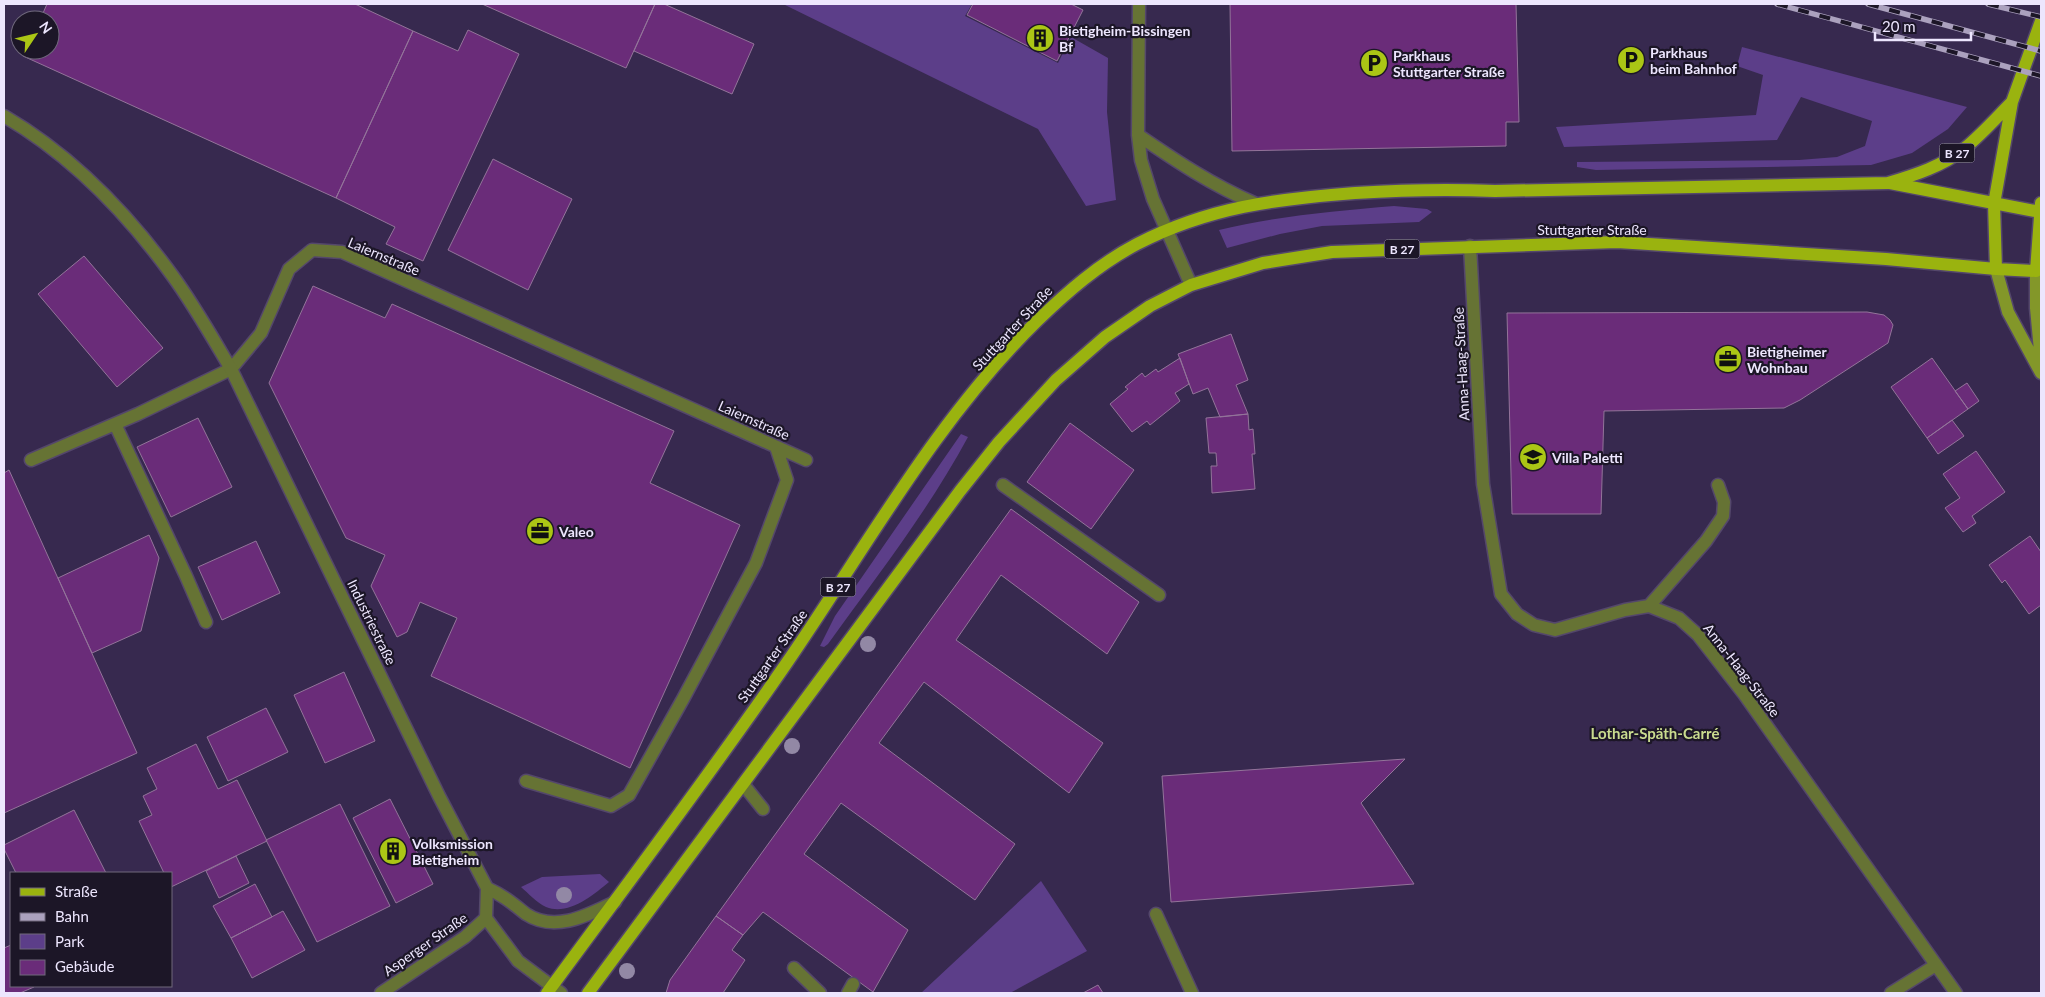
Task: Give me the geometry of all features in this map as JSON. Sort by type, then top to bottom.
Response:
[{"type":"main road","name":"Stuttgarter Straße","points":[[1996,269],[1994,204],[2012,102],[2041,22]]},
{"type":"main road","name":"Stuttgarter Straße","points":[[553,991],[785,665],[909,478],[960,408],[1016,342],[1067,293],[1096,270],[1133,246],[1204,215],[1254,203],[1389,191],[1888,183],[1918,174],[1943,162],[1965,148],[2012,102]]},
{"type":"main road","name":"B 27","points":[[1888,183],[1994,204],[2041,209],[2039,271]]},
{"type":"main road","name":"Stuttgarter Straße","points":[[588,993],[960,491],[999,442],[1056,380],[1105,337],[1150,306],[1191,285],[1263,263],[1332,252],[1617,242],[2039,271]]},
{"type":"main road","points":[[1996,269],[2008,312],[2041,373]]},
{"type":"main road","points":[[2039,271],[2036,308],[2041,361]]},
{"type":"street","points":[[1139,4],[1138,135],[1141,160],[1147,182],[1166,230],[1191,285]]},
{"type":"street","points":[[4,116],[43,142],[77,169],[132,225],[172,275],[231,369],[115,424],[31,460]]},
{"type":"street","name":"Stuttgarter Straße","points":[[1138,135],[1179,164],[1220,189],[1254,203]]},
{"type":"street","name":"Anna-Haag-Straße","points":[[1470,246],[1483,484],[1501,594],[1517,614],[1534,625],[1555,630],[1625,610],[1650,606],[1679,618],[1698,635],[1744,694],[1956,993]]},
{"type":"street","name":"Laiernstraße","points":[[231,369],[261,333],[289,270],[312,250],[342,252],[806,460]]},
{"type":"street","name":"Industriestraße","points":[[231,369],[439,796],[487,888],[486,918]]},
{"type":"street","points":[[115,424],[206,622]]},
{"type":"street","points":[[526,781],[611,806],[629,795],[756,562],[787,480],[776,447]]},
{"type":"street","points":[[1002,485],[1159,595]]},
{"type":"street","points":[[1650,606],[1706,541],[1723,516],[1724,502],[1718,485]]},
{"type":"street","points":[[743,784],[763,809]]},
{"type":"street","points":[[487,888],[504,896],[528,915],[539,920],[557,923],[582,918],[615,902]]},
{"type":"street","points":[[1156,914],[1192,993]]},
{"type":"street","points":[[486,918],[518,961],[553,991]]},
{"type":"street","name":"Asperger Straße","points":[[380,993],[458,942],[486,918]]},
{"type":"street","points":[[1891,993],[1936,965]]},
{"type":"street","points":[[794,968],[820,993]]},
{"type":"green space","points":[[783,4],[972,4],[965,16],[1058,63],[1071,37],[1108,58],[1107,112],[1116,200],[1086,206],[1038,129]]},
{"type":"green space","points":[[1742,47],[1967,107],[1948,129],[1912,153],[1871,165],[1596,170],[1577,167],[1577,162],[1799,160],[1837,157],[1865,146],[1872,121],[1801,97],[1777,140],[1564,147],[1556,127],[1756,115],[1763,75],[1737,66]]},
{"type":"green space","points":[[1394,206],[1427,209],[1432,212],[1419,222],[1322,226],[1280,234],[1227,248],[1219,230],[1284,218]]},
{"type":"green space","points":[[961,434],[968,437],[919,517],[828,644],[824,647],[820,646],[835,616]]},
{"type":"green space","points":[[600,874],[609,882],[579,903],[563,909],[546,907],[521,887],[542,877]]},
{"type":"green space","points":[[1041,881],[1087,951],[1010,993],[921,993]]},
{"type":"building","points":[[47,4],[355,4],[413,31],[336,198],[32,60],[60,60],[60,10],[44,10]]},
{"type":"building","points":[[482,4],[655,4],[626,68]]},
{"type":"building","points":[[655,4],[664,4],[754,44],[732,94],[634,51]]},
{"type":"building","name":"Bietigheim-Bissingen Bf","points":[[973,4],[1071,4],[1083,10],[1057,61],[967,15]]},
{"type":"building","name":"Parkhaus Stuttgarter Straße","points":[[1230,4],[1516,4],[1519,122],[1506,122],[1506,146],[1232,151]]},
{"type":"building","points":[[468,30],[519,54],[423,261],[386,244],[395,227],[336,198],[413,31],[458,51]]},
{"type":"building","points":[[493,159],[572,199],[528,290],[448,250]]},
{"type":"building","points":[[84,256],[163,348],[117,387],[38,294]]},
{"type":"building","name":"Valeo","points":[[313,286],[385,318],[392,304],[674,431],[650,483],[740,525],[630,768],[431,676],[457,618],[420,602],[407,632],[397,637],[371,586],[385,555],[346,538],[269,383]]},
{"type":"building","points":[[1867,312],[1884,315],[1890,320],[1893,325],[1888,343],[1800,400],[1784,408],[1604,411],[1601,514],[1512,514],[1507,313]]},
{"type":"building","points":[[1231,334],[1248,380],[1236,385],[1248,414],[1220,417],[1208,388],[1193,394],[1178,354]]},
{"type":"building","points":[[1180,358],[1189,384],[1175,393],[1180,401],[1150,425],[1147,421],[1132,432],[1110,404],[1128,389],[1125,387],[1142,373],[1145,377],[1156,369],[1158,372]]},
{"type":"building","points":[[1932,358],[1968,409],[1927,438],[1891,387]]},
{"type":"building","points":[[1967,383],[1979,401],[1968,409],[1955,391]]},
{"type":"building","points":[[1248,414],[1249,430],[1253,429],[1255,454],[1252,454],[1255,489],[1212,493],[1211,466],[1217,466],[1216,453],[1209,453],[1206,418]]},
{"type":"building","points":[[198,418],[232,487],[171,517],[137,447]]},
{"type":"building","points":[[1952,420],[1964,436],[1938,454],[1927,438]]},
{"type":"building","points":[[1070,423],[1134,470],[1091,529],[1027,482]]},
{"type":"building","points":[[1976,451],[2005,492],[1972,516],[1976,523],[1963,532],[1945,508],[1960,498],[1943,474]]},
{"type":"building","points":[[9,470],[137,753],[4,813],[4,473]]},
{"type":"building","points":[[1011,509],[1139,602],[1107,654],[1001,575],[956,640],[1103,743],[1069,793],[924,682],[879,743],[1015,844],[975,900],[841,803],[804,854],[908,930],[873,992],[763,912],[743,935],[716,916]]},
{"type":"building","points":[[149,535],[159,558],[141,631],[92,653],[58,578]]},
{"type":"building","points":[[2030,536],[2041,552],[2041,605],[2029,614],[2005,580],[2002,583],[1989,565]]},
{"type":"building","points":[[256,541],[280,593],[222,620],[198,567]]},
{"type":"building","points":[[344,672],[375,741],[325,763],[294,695]]},
{"type":"building","points":[[266,708],[288,752],[228,781],[207,737]]},
{"type":"building","points":[[196,744],[218,789],[237,780],[267,841],[172,887],[172,872],[164,872],[139,821],[152,815],[143,796],[157,789],[147,768]]},
{"type":"building","points":[[1405,759],[1361,803],[1414,884],[1171,902],[1162,776]]},
{"type":"building","name":"Volksmission Bietigheim","points":[[390,799],[433,884],[396,903],[353,818]]},
{"type":"building","points":[[340,804],[390,906],[317,942],[266,840]]},
{"type":"building","points":[[74,810],[105,872],[16,872],[4,849],[4,845]]},
{"type":"building","points":[[236,856],[249,883],[219,898],[206,871]]},
{"type":"building","points":[[255,884],[272,917],[231,938],[213,906]]},
{"type":"building","points":[[283,911],[305,950],[252,978],[231,938]]},
{"type":"building","points":[[716,916],[743,935],[732,950],[745,960],[723,993],[666,993],[670,980]]},
{"type":"building","points":[[10,945],[10,987],[34,987],[20,993],[4,993],[4,948]]},
{"type":"building","points":[[1098,985],[1103,993],[1083,993]]},
{"type":"railway","points":[[1777,4],[2041,76]]},
{"type":"railway","points":[[1868,4],[2041,51]]},
{"type":"railway","points":[[1988,4],[2041,17]]},
{"type":"place","name":"Bietigheim-Bissingen Bf","points":[[1040,38]]},
{"type":"place","name":"Parkhaus beim Bahnhof","points":[[1631,60]]},
{"type":"place","name":"Parkhaus Stuttgarter Straße","points":[[1374,63]]},
{"type":"place","name":"Bietigheimer Wohnbau","points":[[1728,359]]},
{"type":"place","name":"Villa Paletti","points":[[1533,457]]},
{"type":"place","name":"Valeo","points":[[540,531]]},
{"type":"place","name":"Volksmission Bietigheim","points":[[393,851]]},
{"type":"district","name":"Lothar-Späth-Carré","points":[[1655,733]]}]
